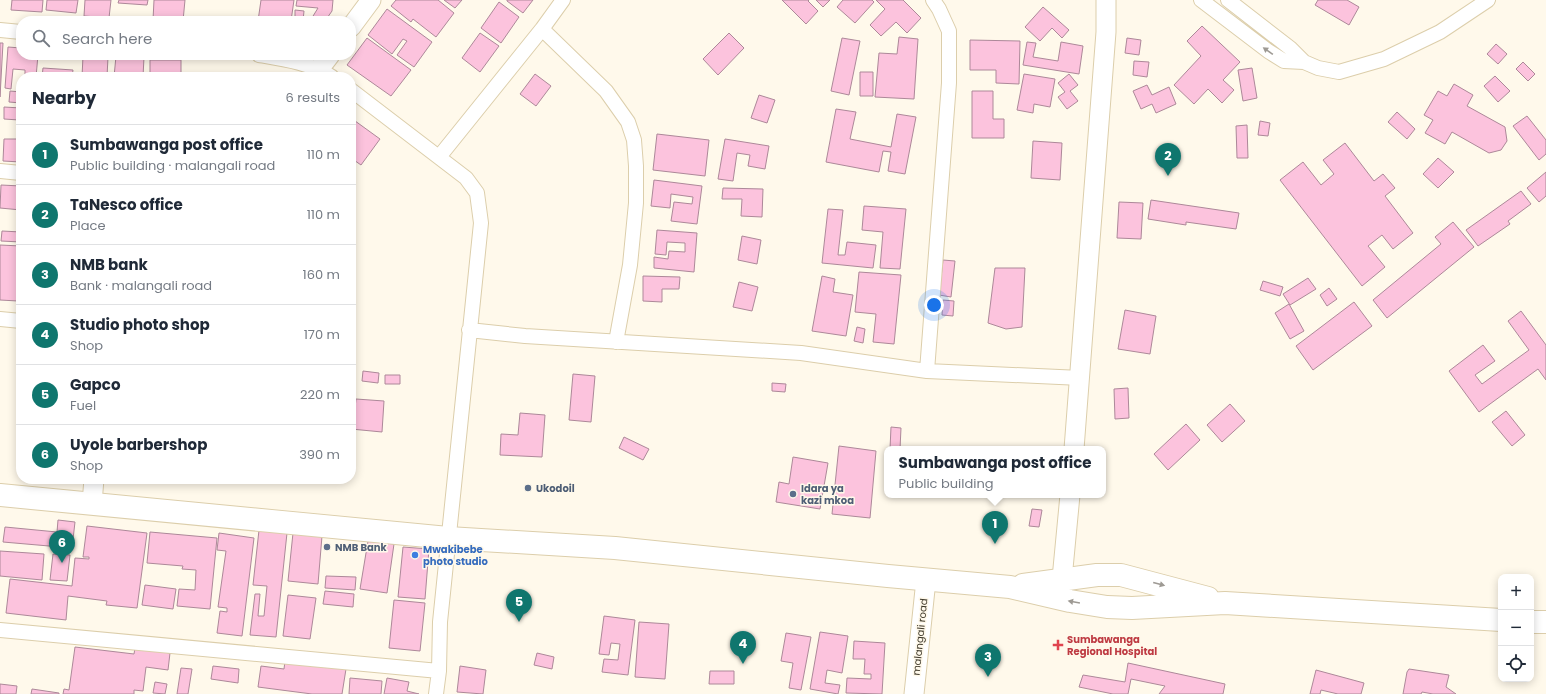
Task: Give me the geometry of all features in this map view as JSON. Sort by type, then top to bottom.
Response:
[{"type":"highway","points":[[0,495],[448,538],[615,548],[926,580],[1010,587],[1056,598],[1126,608],[1225,603],[1498,620]]},
{"type":"highway","points":[[1097,575],[1094,591],[1097,605]]},
{"type":"highway","points":[[1010,587],[1097,575],[1128,576],[1225,603]]},
{"type":"highway","points":[[1126,608],[1130,594],[1128,576]]},
{"type":"highway","points":[[1534,622],[1546,622]]},
{"type":"street","points":[[356,20],[371,0]]},
{"type":"street","points":[[439,156],[542,29],[563,0]]},
{"type":"street","points":[[927,371],[949,83],[949,31],[939,9],[933,0]]},
{"type":"street","points":[[1074,446],[1081,378],[1106,32],[1106,0]]},
{"type":"street","points":[[1201,0],[1268,51],[1284,61],[1304,62],[1318,68],[1339,72],[1384,59],[1440,32],[1488,0]]},
{"type":"street","points":[[1228,0],[1290,48],[1304,62]]},
{"type":"street","points":[[542,29],[606,91],[628,122],[634,140],[636,203],[630,265],[616,342]]},
{"type":"street","points":[[0,30],[16,32]]},
{"type":"street","points":[[285,60],[324,70]]},
{"type":"street","points":[[356,94],[466,178],[477,193],[481,223],[448,538],[440,622],[439,671],[436,694]]},
{"type":"street","points":[[0,171],[16,173]]},
{"type":"street","points":[[0,319],[16,321]]},
{"type":"street","points":[[469,330],[525,336],[801,353],[927,371],[1081,378]]},
{"type":"street","points":[[92,503],[94,484]]},
{"type":"street","points":[[1062,579],[1070,498]]},
{"type":"street","name":"malangali road","points":[[914,694],[926,580]]},
{"type":"street","points":[[0,630],[439,671]]},
{"type":"building","points":[[12,0],[43,0],[42,12],[11,10]]},
{"type":"building","points":[[47,0],[78,0],[76,13],[46,10]]},
{"type":"building","points":[[85,0],[111,0],[109,16],[84,16]]},
{"type":"building","points":[[119,0],[148,0],[147,5],[118,3]]},
{"type":"building","points":[[154,0],[185,0],[183,16],[153,16]]},
{"type":"building","points":[[261,0],[294,0],[292,16],[259,16]]},
{"type":"building","points":[[297,0],[333,0],[332,11],[328,16],[313,16],[318,8],[296,6]]},
{"type":"building","points":[[396,0],[438,0],[454,13],[436,37],[413,19],[411,22],[391,6]]},
{"type":"building","points":[[444,0],[462,0],[455,8]]},
{"type":"building","points":[[507,0],[533,0],[523,13]]},
{"type":"building","points":[[782,0],[809,0],[808,1],[818,11],[806,24]]},
{"type":"building","points":[[816,0],[830,0],[823,7]]},
{"type":"building","points":[[843,0],[872,0],[874,2],[855,23],[837,7]]},
{"type":"building","points":[[876,0],[903,0],[921,18],[907,33],[896,22],[881,36],[870,25],[885,9]]},
{"type":"building","points":[[1318,0],[1347,0],[1359,7],[1349,25],[1315,5]]},
{"type":"building","points":[[499,2],[519,17],[501,43],[481,28]]},
{"type":"building","points":[[1043,7],[1069,30],[1062,38],[1052,28],[1040,41],[1025,27]]},
{"type":"building","points":[[387,9],[432,42],[414,67],[397,55],[407,41],[403,39],[392,54],[368,35]]},
{"type":"building","points":[[295,10],[304,11],[304,16],[295,16]]},
{"type":"building","points":[[1202,26],[1240,62],[1223,80],[1234,90],[1222,103],[1208,89],[1194,104],[1174,85],[1201,56],[1187,41]]},
{"type":"building","points":[[480,33],[499,46],[480,72],[462,58]]},
{"type":"building","points":[[729,33],[744,48],[718,75],[703,59]]},
{"type":"building","points":[[899,37],[918,39],[914,99],[875,97],[879,53],[897,54]]},
{"type":"building","points":[[367,38],[411,70],[391,96],[347,65],[351,60],[356,60],[356,53]]},
{"type":"building","points":[[842,38],[860,41],[849,95],[831,91]]},
{"type":"building","points":[[1127,38],[1141,40],[1139,55],[1125,53]]},
{"type":"building","points":[[970,40],[1020,41],[1019,84],[996,83],[996,70],[970,70]]},
{"type":"building","points":[[1027,42],[1036,43],[1033,57],[1058,61],[1061,42],[1083,46],[1079,74],[1023,65]]},
{"type":"building","points":[[0,43],[3,43],[0,97]]},
{"type":"building","points":[[1496,44],[1507,54],[1498,64],[1487,54]]},
{"type":"building","points":[[8,47],[16,48],[16,60],[38,60],[36,72],[25,72],[25,70],[13,69],[11,89],[5,88]]},
{"type":"building","points":[[83,60],[108,60],[107,72],[82,72]]},
{"type":"building","points":[[116,60],[144,60],[143,72],[114,72]]},
{"type":"building","points":[[150,60],[181,60],[181,72],[150,72]]},
{"type":"building","points":[[1134,61],[1149,62],[1147,77],[1133,75]]},
{"type":"building","points":[[1523,62],[1535,74],[1528,81],[1516,69]]},
{"type":"building","points":[[43,68],[73,70],[73,72],[43,72]]},
{"type":"building","points":[[1252,68],[1257,98],[1243,101],[1238,70]]},
{"type":"building","points":[[860,72],[873,72],[873,96],[860,96]]},
{"type":"building","points":[[535,74],[551,86],[536,106],[520,94]]},
{"type":"building","points":[[1024,74],[1055,79],[1050,107],[1034,104],[1033,113],[1017,110]]},
{"type":"building","points":[[1069,74],[1078,85],[1070,91],[1078,101],[1067,109],[1058,97],[1065,92],[1058,83]]},
{"type":"building","points":[[1495,76],[1510,91],[1498,102],[1484,86]]},
{"type":"building","points":[[1454,84],[1473,95],[1467,106],[1505,127],[1507,141],[1501,150],[1489,153],[1452,132],[1445,144],[1425,133],[1433,120],[1424,115],[1438,91],[1447,96]]},
{"type":"building","points":[[1147,85],[1152,95],[1169,87],[1176,104],[1156,113],[1152,104],[1141,109],[1133,91]]},
{"type":"building","points":[[10,91],[16,92],[16,103],[9,102]]},
{"type":"building","points":[[972,91],[993,91],[993,119],[1004,119],[1004,138],[972,138]]},
{"type":"building","points":[[759,95],[775,100],[767,123],[751,118]]},
{"type":"building","points":[[4,107],[16,108],[16,120],[4,119]]},
{"type":"building","points":[[836,109],[856,112],[850,139],[891,147],[897,114],[916,117],[905,174],[888,171],[891,152],[883,151],[879,172],[826,162]]},
{"type":"building","points":[[1397,112],[1415,129],[1407,139],[1388,122]]},
{"type":"building","points":[[1527,116],[1546,140],[1546,154],[1539,160],[1513,126]]},
{"type":"building","points":[[1260,121],[1270,123],[1268,136],[1258,135]]},
{"type":"building","points":[[356,122],[380,139],[361,165],[356,162]]},
{"type":"building","points":[[1247,125],[1248,158],[1237,158],[1236,126]]},
{"type":"building","points":[[657,134],[709,140],[705,176],[653,170]]},
{"type":"building","points":[[4,139],[16,139],[16,162],[3,161]]},
{"type":"building","points":[[725,139],[769,146],[765,169],[748,166],[750,155],[737,153],[733,181],[718,179]]},
{"type":"building","points":[[1033,141],[1062,143],[1060,180],[1031,178]]},
{"type":"building","points":[[1345,143],[1374,181],[1383,174],[1395,188],[1385,196],[1413,233],[1393,249],[1382,235],[1368,246],[1385,267],[1362,286],[1280,180],[1303,162],[1321,185],[1334,174],[1323,160]]},
{"type":"building","points":[[1438,158],[1454,172],[1438,188],[1423,174]]},
{"type":"building","points":[[1546,172],[1546,196],[1539,202],[1527,188]]},
{"type":"building","points":[[654,180],[702,186],[697,224],[671,221],[674,202],[692,204],[693,197],[671,194],[670,208],[651,206]]},
{"type":"building","points":[[1,185],[16,186],[16,210],[0,208]]},
{"type":"building","points":[[723,188],[763,189],[762,217],[741,216],[742,199],[722,199]]},
{"type":"building","points":[[1521,191],[1531,204],[1508,221],[1510,224],[1478,246],[1466,230]]},
{"type":"building","points":[[1151,200],[1239,213],[1236,229],[1186,222],[1186,225],[1148,219]]},
{"type":"building","points":[[1119,202],[1143,203],[1141,239],[1117,238]]},
{"type":"building","points":[[864,206],[906,209],[900,269],[880,268],[883,232],[862,230]]},
{"type":"building","points":[[828,209],[843,210],[838,255],[845,255],[847,242],[876,245],[873,268],[822,263]]},
{"type":"building","points":[[1453,222],[1474,247],[1387,318],[1373,300],[1441,244],[1435,237]]},
{"type":"building","points":[[657,230],[697,233],[694,272],[654,268],[654,257],[668,259],[669,251],[685,252],[685,243],[667,242],[666,255],[655,254]]},
{"type":"building","points":[[2,231],[16,232],[16,242],[1,241]]},
{"type":"building","points":[[742,236],[761,240],[757,264],[738,260]]},
{"type":"building","points":[[0,245],[16,246],[16,301],[0,300]]},
{"type":"building","points":[[943,260],[955,261],[951,297],[939,295]]},
{"type":"building","points":[[995,268],[1025,268],[1022,327],[1006,329],[988,323]]},
{"type":"building","points":[[859,272],[901,275],[894,344],[873,342],[876,314],[855,312]]},
{"type":"building","points":[[643,276],[680,277],[679,289],[662,289],[662,302],[643,301]]},
{"type":"building","points":[[822,276],[835,279],[833,292],[853,295],[846,336],[812,331]]},
{"type":"building","points":[[1308,278],[1316,289],[1290,305],[1283,294]]},
{"type":"building","points":[[1263,281],[1283,287],[1280,296],[1260,290]]},
{"type":"building","points":[[739,282],[758,287],[752,311],[733,307]]},
{"type":"building","points":[[1329,288],[1337,299],[1327,306],[1320,295]]},
{"type":"building","points":[[943,300],[954,301],[953,316],[942,315]]},
{"type":"building","points":[[1354,302],[1372,326],[1313,370],[1296,346]]},
{"type":"building","points":[[1289,304],[1304,331],[1290,339],[1275,313]]},
{"type":"building","points":[[1125,310],[1156,316],[1150,354],[1118,349]]},
{"type":"building","points":[[1521,311],[1546,345],[1546,380],[1538,369],[1479,412],[1449,371],[1483,345],[1495,361],[1475,375],[1482,384],[1529,350],[1508,321]]},
{"type":"building","points":[[857,327],[865,329],[863,343],[854,341]]},
{"type":"building","points":[[363,371],[379,373],[378,383],[362,381]]},
{"type":"building","points":[[573,374],[595,376],[591,422],[569,420]]},
{"type":"building","points":[[385,375],[400,375],[400,384],[385,384]]},
{"type":"building","points":[[772,383],[786,384],[785,392],[772,391]]},
{"type":"building","points":[[1128,388],[1129,418],[1115,419],[1114,389]]},
{"type":"building","points":[[356,399],[384,401],[382,432],[356,429]]},
{"type":"building","points":[[1230,404],[1245,421],[1222,442],[1207,425]]},
{"type":"building","points":[[1506,411],[1525,435],[1512,446],[1492,422]]},
{"type":"building","points":[[520,413],[545,415],[542,457],[500,455],[501,434],[518,435]]},
{"type":"building","points":[[1186,424],[1200,440],[1168,470],[1154,454]]},
{"type":"building","points":[[891,427],[901,428],[900,446],[890,446]]},
{"type":"building","points":[[624,437],[649,449],[643,460],[619,448]]},
{"type":"building","points":[[839,446],[876,451],[870,518],[832,514]]},
{"type":"building","points":[[793,457],[828,463],[820,509],[776,502],[779,482],[789,484]]},
{"type":"building","points":[[1032,509],[1042,510],[1039,527],[1029,526]]},
{"type":"building","points":[[58,520],[75,522],[72,548],[3,542],[5,527],[57,532]]},
{"type":"building","points":[[87,526],[147,533],[137,608],[106,605],[107,601],[68,596],[66,620],[6,613],[10,579],[72,586],[75,558],[89,559],[89,557],[83,557]]},
{"type":"building","points":[[259,530],[287,533],[276,637],[250,635],[255,594],[260,594],[258,616],[264,616],[267,586],[253,585]]},
{"type":"building","points":[[150,532],[217,538],[210,609],[177,606],[179,589],[195,590],[196,570],[182,569],[183,566],[147,563]]},
{"type":"building","points":[[219,533],[254,538],[242,636],[217,633],[220,611],[227,612],[227,608],[218,607],[226,551],[217,550]]},
{"type":"building","points":[[293,533],[322,536],[318,584],[288,581]]},
{"type":"building","points":[[368,541],[394,544],[387,593],[360,589]]},
{"type":"building","points":[[403,547],[429,549],[425,599],[398,597]]},
{"type":"building","points":[[0,551],[44,554],[42,580],[0,576]]},
{"type":"building","points":[[53,554],[70,555],[67,581],[50,580]]},
{"type":"building","points":[[326,576],[356,577],[355,590],[325,588]]},
{"type":"building","points":[[145,585],[176,589],[173,609],[142,605]]},
{"type":"building","points":[[325,591],[354,594],[353,607],[323,604]]},
{"type":"building","points":[[288,595],[316,598],[310,639],[283,636]]},
{"type":"building","points":[[394,600],[425,603],[420,651],[389,648]]},
{"type":"building","points":[[604,616],[635,620],[628,675],[602,672],[604,659],[618,660],[620,644],[611,643],[609,655],[599,654]]},
{"type":"building","points":[[639,622],[669,624],[665,679],[635,677]]},
{"type":"building","points":[[820,632],[848,636],[842,673],[827,670],[825,683],[840,685],[838,694],[810,689]]},
{"type":"building","points":[[786,633],[811,637],[801,690],[789,688],[793,663],[781,661]]},
{"type":"building","points":[[854,641],[885,643],[882,694],[846,693],[847,678],[871,679],[871,674],[864,674],[865,659],[853,659]]},
{"type":"building","points":[[75,647],[134,654],[135,648],[170,653],[168,670],[146,667],[143,691],[134,690],[134,694],[63,694],[64,689],[69,690]]},
{"type":"building","points":[[537,653],[554,657],[552,669],[534,665]]},
{"type":"building","points":[[285,661],[346,669],[342,694],[312,694],[258,687],[261,666],[284,669]]},
{"type":"building","points":[[1128,663],[1225,684],[1223,694],[1159,694],[1165,686],[1131,679],[1128,694],[1113,694],[1079,687],[1083,675],[1125,682]]},
{"type":"building","points":[[213,666],[239,669],[238,683],[211,679]]},
{"type":"building","points":[[460,666],[486,670],[483,694],[457,692]]},
{"type":"building","points":[[181,668],[192,669],[188,694],[177,694]]},
{"type":"building","points":[[1409,669],[1449,675],[1446,687],[1456,694],[1433,694],[1422,692],[1421,694],[1403,694],[1407,672]]},
{"type":"building","points":[[1316,670],[1364,683],[1361,694],[1338,694],[1321,690],[1320,694],[1310,694]]},
{"type":"building","points":[[710,671],[734,671],[734,684],[709,684]]},
{"type":"building","points":[[350,678],[382,681],[381,694],[349,694]]},
{"type":"building","points":[[387,678],[409,682],[407,691],[419,694],[384,694]]},
{"type":"building","points":[[155,682],[167,684],[165,694],[153,693]]},
{"type":"building","points":[[0,684],[17,686],[16,694],[0,694]]},
{"type":"building","points":[[32,689],[59,693],[59,694],[31,694]]},
{"type":"place","name":"TaNesco office","points":[[1168,176]]},
{"type":"place","name":"Ukodoil","points":[[528,488]]},
{"type":"place","name":"Idara ya kazi mkoa","points":[[793,494]]},
{"type":"place","name":"Sumbawanga post office","points":[[995,544]]},
{"type":"place","name":"NMB Bank","points":[[327,547]]},
{"type":"place","name":"Mwakibebe photo studio","points":[[415,555]]},
{"type":"place","name":"Uyole barbershop","points":[[62,563]]},
{"type":"place","name":"Gapco","points":[[519,622]]},
{"type":"place","name":"Sumbawanga Regional Hospital","points":[[1058,645]]},
{"type":"place","name":"Studio photo shop","points":[[743,664]]},
{"type":"place","name":"NMB bank","points":[[988,677]]}]
